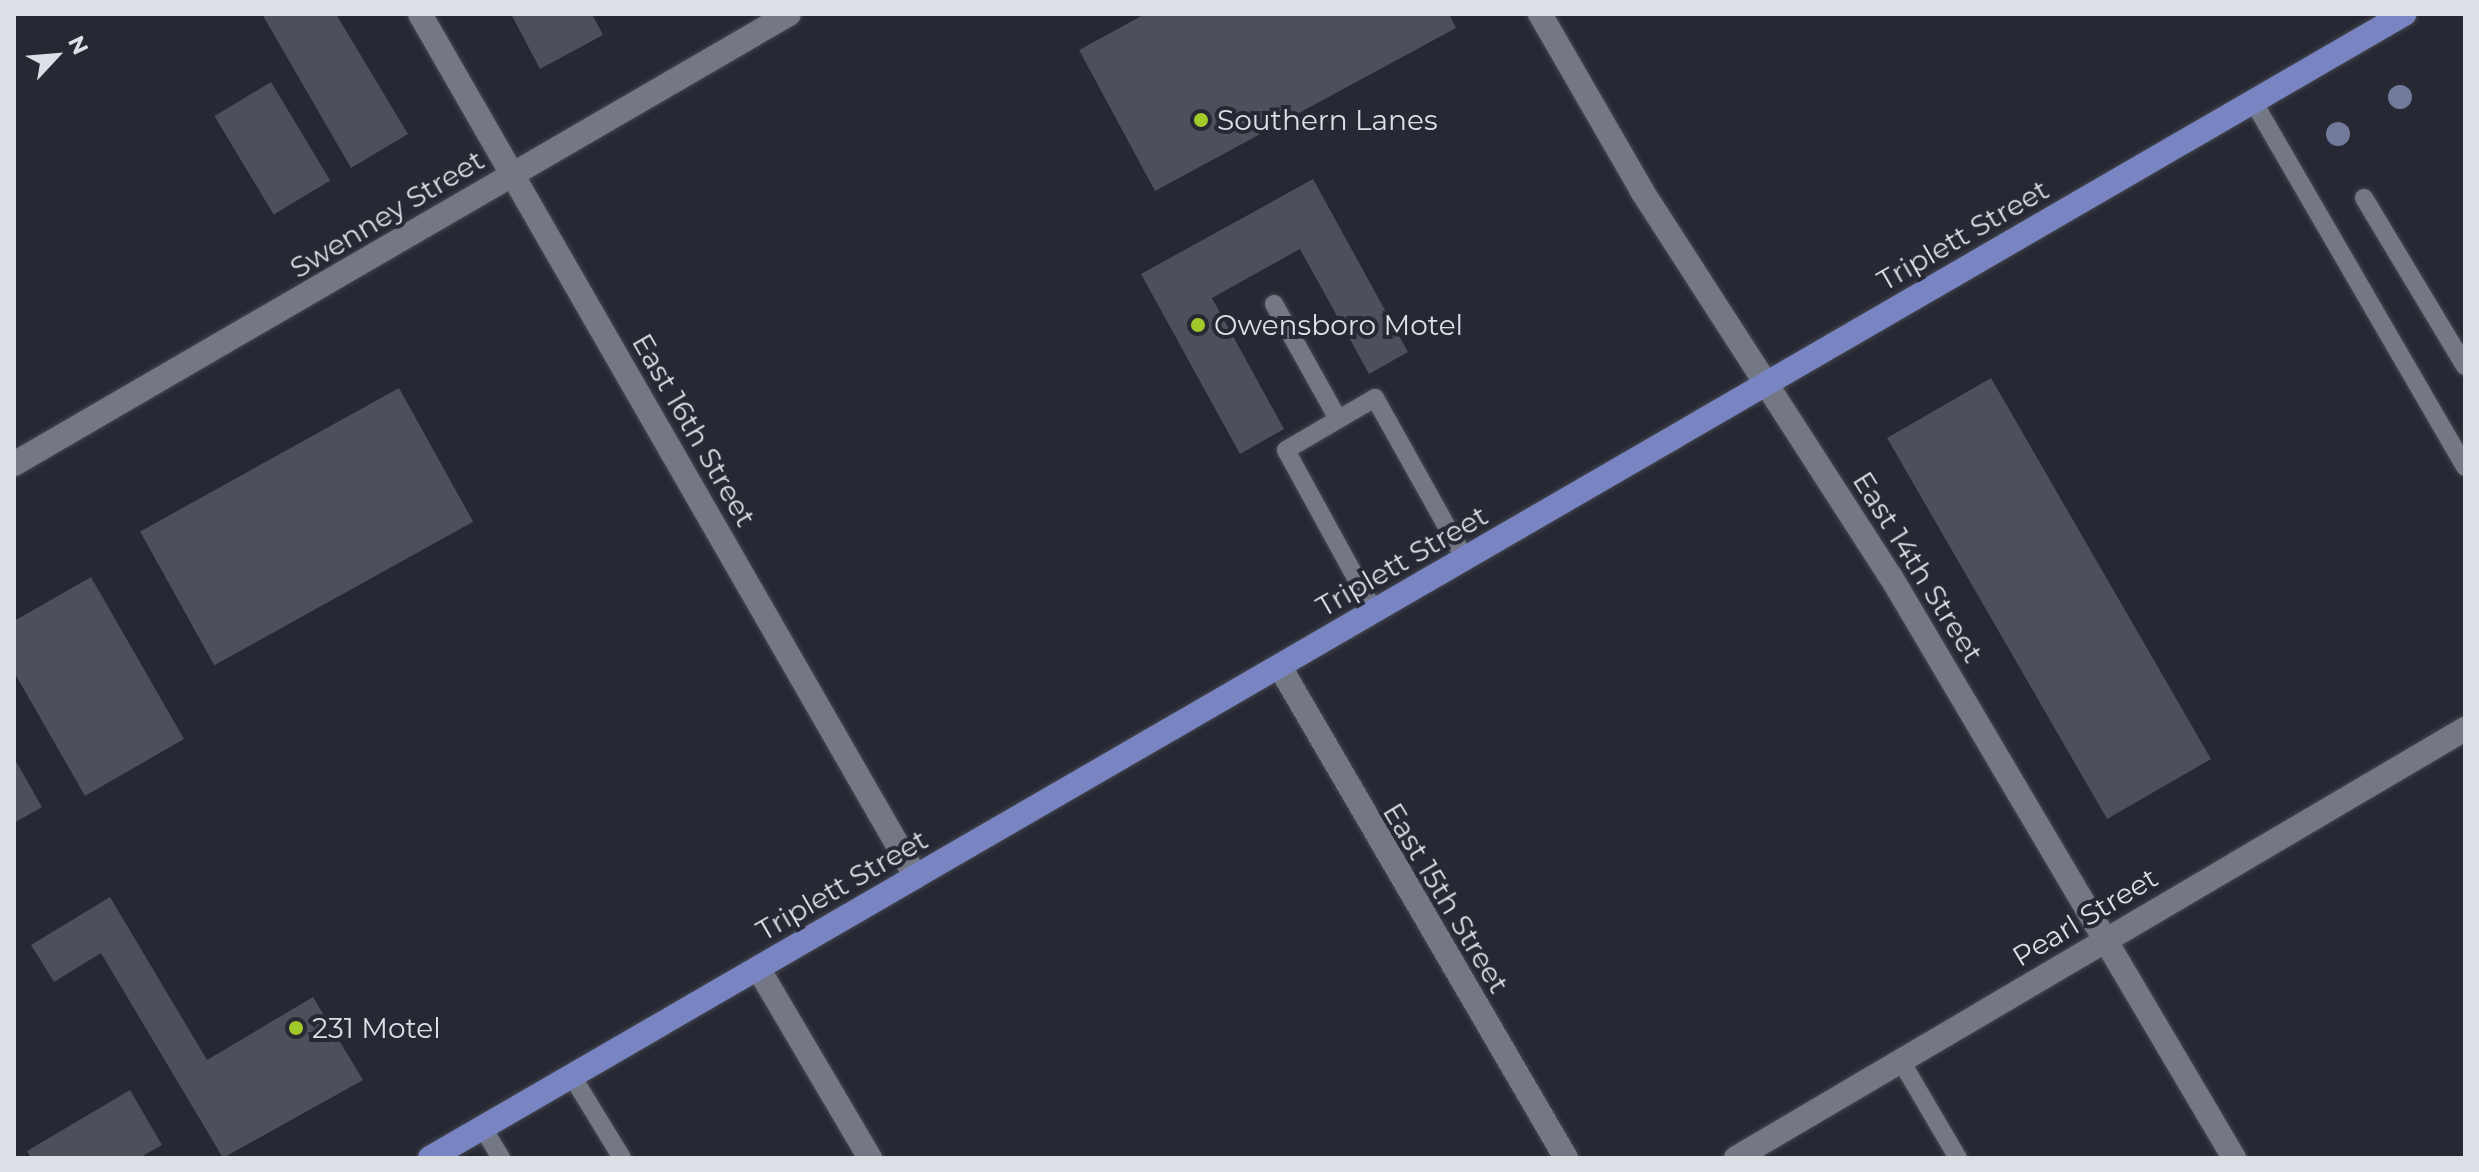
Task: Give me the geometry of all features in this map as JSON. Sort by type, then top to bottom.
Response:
[{"type":"main road","name":"Triplett Street","points":[[430,1158],[2404,14]]},
{"type":"street","name":"East 16th Street","points":[[420,14],[916,877]]},
{"type":"street","name":"Swenney Street","points":[[14,464],[789,14]]},
{"type":"street","name":"East 14th Street","points":[[1540,14],[2105,940],[2234,1158]]},
{"type":"street","name":"East 15th Street","points":[[1280,667],[1566,1158]]},
{"type":"street","name":"Pearl Street","points":[[1736,1158],[2465,729]]},
{"type":"street","points":[[758,968],[870,1158]]},
{"type":"lane","points":[[2253,101],[2465,467]]},
{"type":"lane","points":[[2364,198],[2465,366]]},
{"type":"lane","points":[[1274,304],[1338,419]]},
{"type":"lane","points":[[1374,611],[1286,450],[1338,419],[1375,398],[1465,559]]},
{"type":"lane","points":[[1901,1061],[1958,1158]]},
{"type":"lane","points":[[572,1076],[622,1158]]},
{"type":"lane","points":[[483,1128],[501,1158]]},
{"type":"building","points":[[262,14],[336,14],[408,134],[351,168]]},
{"type":"building","points":[[511,14],[592,14],[603,35],[540,69]]},
{"type":"building","name":"Southern Lanes","points":[[1145,14],[1449,14],[1456,28],[1155,191],[1079,50]]},
{"type":"building","points":[[271,82],[330,181],[274,215],[214,116]]},
{"type":"building","name":"Owensboro Motel","points":[[1313,179],[1408,352],[1369,374],[1300,249],[1212,298],[1284,429],[1240,454],[1141,274]]},
{"type":"building","points":[[1991,378],[2211,759],[2107,819],[1887,438]]},
{"type":"building","points":[[399,388],[473,522],[214,665],[140,532]]},
{"type":"building","points":[[91,577],[184,739],[85,796],[14,672],[14,621]]},
{"type":"building","points":[[14,758],[42,807],[14,823]]},
{"type":"building","name":"231 Motel","points":[[110,897],[207,1060],[313,997],[363,1080],[223,1158],[101,953],[54,982],[31,945]]},
{"type":"building","points":[[130,1090],[162,1145],[139,1158],[31,1158],[27,1151]]},
{"type":"place","name":"Southern Lanes","points":[[1201,120]]},
{"type":"place","name":"Owensboro Motel","points":[[1198,325]]},
{"type":"place","name":"231 Motel","points":[[296,1028]]}]
